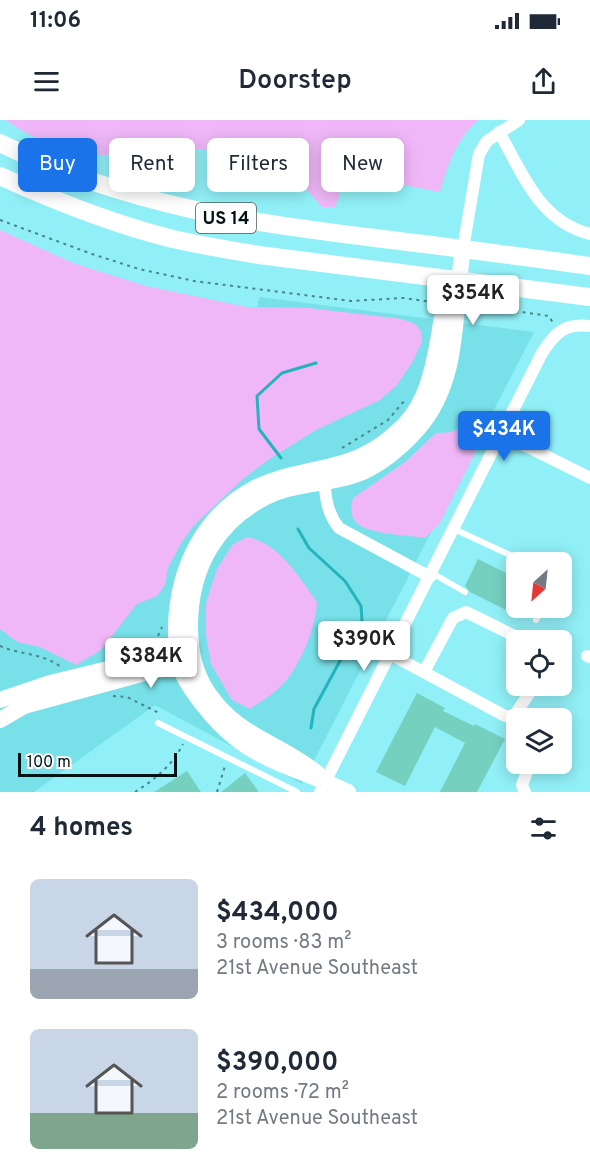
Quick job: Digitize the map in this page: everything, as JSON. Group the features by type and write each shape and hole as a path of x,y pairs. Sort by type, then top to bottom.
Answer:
{"main road":[{"name":"US 14","path":"0,143 122,193 178,208 282,227 590,266"},
{"name":"US 14","path":"0,176 90,214 171,238 259,255 590,297"}],"street":[{"path":"348,792 323,786 302,761 252,735 214,702 185,658 177,618 181,585 192,552 220,514 237,499 283,476 355,475 382,461 417,431 445,383 454,343 451,312 479,154 487,141 519,120"},
{"path":"499,132 549,213 562,224 590,234"},
{"path":"323,786 542,353 558,332 571,326 590,326"},
{"path":"502,434 590,478"},
{"path":"324,474 327,508 332,520 339,528 431,575"},
{"path":"424,672 453,618 466,612 506,632"},
{"path":"390,654 505,716 514,716 527,696"},
{"path":"0,700 69,678 185,658"},
{"path":"0,720 24,706 145,673 185,658"},
{"path":"525,792 522,785 526,774"}],"lane":[{"path":"454,529 506,553"},
{"path":"431,575 465,592"},
{"path":"158,723 297,792"}],"path":[{"path":"0,220 139,269 194,281 351,301 403,298 432,302 451,312 480,306 549,316 558,332"},
{"path":"0,646 44,657 64,669 69,678"},
{"path":"135,792 173,760 186,737"},
{"path":"217,792 224,769 231,759"}],"shaded area":[{"path":"5,120 478,120 464,136 454,153 440,192 404,185 404,138 321,138 321,192 338,192 340,195 335,207 322,207 309,192 309,138 207,138 207,150 195,149 195,138 109,138 109,155 100,155 97,154 97,138 37,138"},
{"path":"0,230 73,263 146,286 247,307 309,308 402,319 415,324 421,331 422,342 397,385 380,400 316,430 268,460 243,479 195,524 181,543 168,568 165,585 157,596 137,604 101,650 76,665 40,647 17,642 0,629"},
{"path":"259,297 534,332 302,784 155,705 34,792 0,792 0,600 242,393"},
{"path":"464,424 473,427 477,436 474,455 440,523 425,538 378,532 360,526 355,521 351,510 353,498 405,462 436,433 453,432"},
{"path":"247,537 269,546 287,562 317,602 311,634 296,666 280,687 250,709 232,700 211,664 206,635 206,603 217,569 233,544"}],"building":[{"path":"478,559 506,573 506,610 470,592 465,586"},
{"path":"417,693 445,708 443,711 505,739 477,792 440,792 465,743 435,727 405,786 376,772"},
{"path":"187,771 201,792 154,792"},
{"path":"245,773 259,792 221,792"}],"waterway":[{"path":"281,458 259,429 257,396 282,373 316,363"},
{"path":"298,529 309,548 345,581 361,606 362,620 314,709 311,728"}]}
